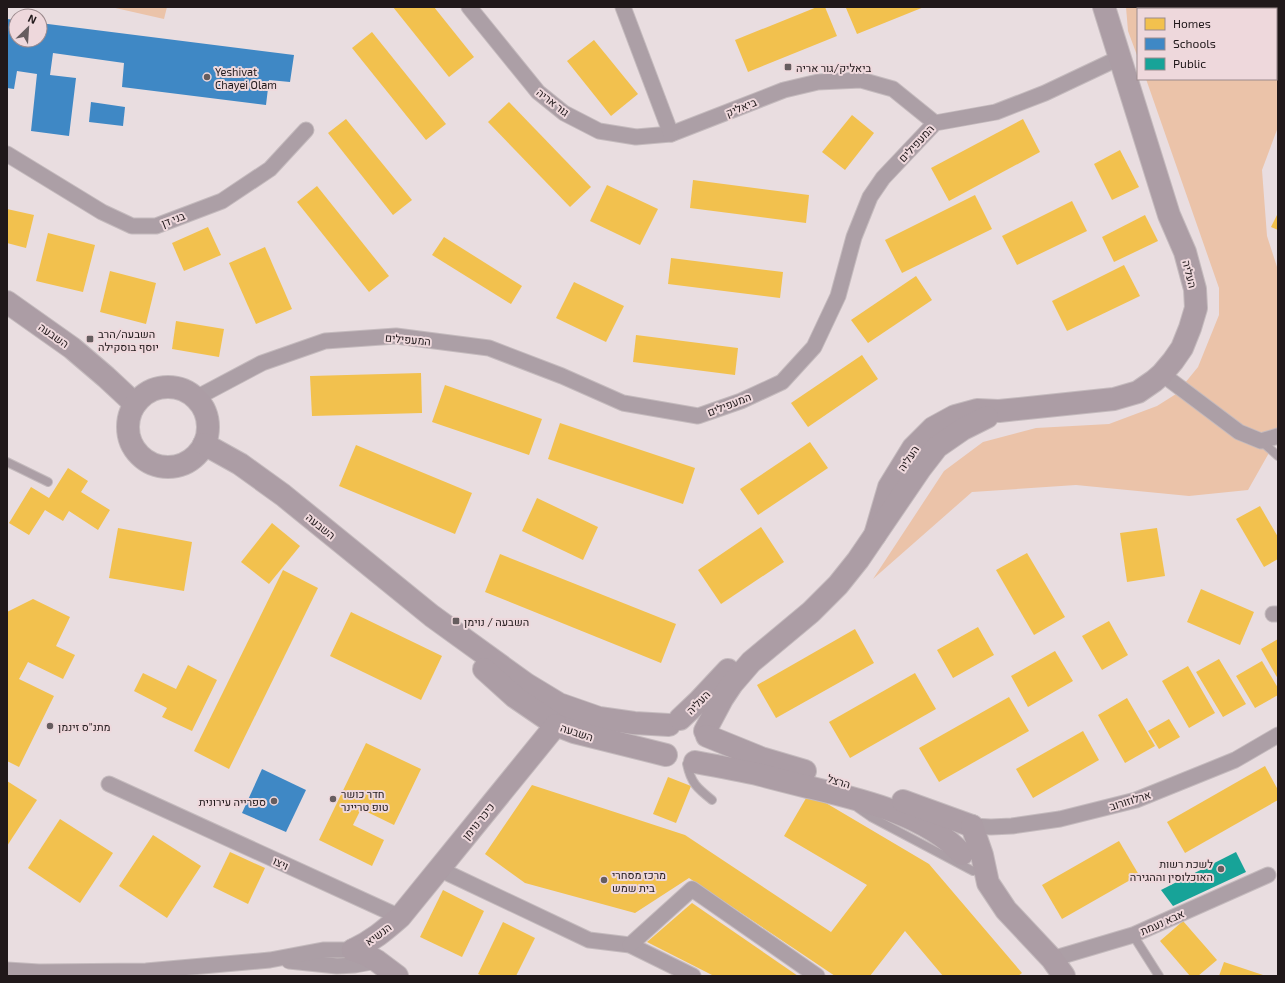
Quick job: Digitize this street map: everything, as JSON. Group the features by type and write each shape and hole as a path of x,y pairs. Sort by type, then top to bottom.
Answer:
{"main road":[{"name":"העליה","path":"706,734 725,694 732,684 746,668 811,612 838,585 858,560 875,535 890,487 912,448 933,428 955,416 977,410 999,411 1114,399 1138,392 1154,382 1162,374 1182,348 1196,308 1195,288 1185,252 1169,215 1104,7"},
{"name":"השבעה","path":"7,302 72,348 135,404"},
{"path":"169,387 179,388 196,398 206,415 208,425 204,444 199,452 182,464 162,466 152,463 136,451 128,433 129,417 135,404 142,396 159,388 169,387"},
{"name":"השבעה","path":"204,444 240,464 282,495 432,616 526,684 560,704 599,718 634,723 675,722"},
{"name":"העליה","path":"675,722 699,701 739,658 753,646 811,612"},
{"name":"השבעה","path":"432,616 462,650 514,697 556,725 574,732 666,755"},
{"path":"694,721 700,725 706,734 706,751 701,757 691,763 675,763 666,755 661,742 662,736 675,722 694,721"},
{"name":"כיכר נוימן","path":"400,917 556,725"},
{"name":"הרצל","path":"706,734 761,758 891,796 972,826 982,855 974,869"},
{"name":"הרצל","path":"691,763 760,775 838,794 878,806 923,824 950,842 974,869 1006,910 1058,968"},
{"path":"972,826 962,841 960,847 974,869"},
{"name":"הנשיא","path":"353,950 367,944 379,936 400,917"},
{"name":"הנשיא","path":"377,961 390,944 400,917"},
{"path":"353,950 365,954 377,961 397,976"}],"street":[{"name":"גור אריה","path":"469,7 538,92 564,113 599,131 636,137 671,134"},
{"path":"623,7 671,134"},
{"name":"המעפילים","path":"196,398 262,363 325,341 396,336 490,348 562,376 623,403 698,416 741,401 782,382 814,347 838,296 854,236 870,197 883,178 935,123 996,112 1045,93 1119,58"},
{"name":"ביאליק","path":"671,134 784,90 818,82 861,80 893,89 935,123"},
{"name":"בני דן","path":"7,154 102,212 132,226 156,226 222,201 270,169 306,130"},
{"path":"1162,374 1239,432 1261,441 1278,436"},
{"name":"ארלוזורוב","path":"972,826 1012,826 1060,819 1136,800 1235,760 1278,735"},
{"name":"ויצו","path":"109,784 400,917"},
{"path":"439,869 589,940 630,945 693,976"},
{"name":"אבא נעמת","path":"1058,968 1268,875"},
{"path":"630,945 692,889 817,976"},
{"name":"הנשיא","path":"7,970 39,972 146,971 270,960 322,950 353,950"},
{"name":"הנשיא","path":"270,960 337,966 355,965 377,961"}],"lane":[{"path":"1261,441 1278,456"},
{"path":"7,462 48,482"},
{"path":"691,763 690,777 698,788 712,800"},
{"path":"1133,935 1159,976"}],"shaded area":[{"path":"111,7 167,7 164,19"},
{"path":"1126,7 1275,7 1137,8 1137,55 1128,31"},
{"path":"1277,20 1278,127 1262,170 1267,236 1278,270 1278,437 1248,490 1189,496 1076,485 972,492 873,579 944,471 983,442 1036,428 1109,424 1157,406 1176,394 1198,367 1219,315 1219,288 1146,80 1277,80"}],"building: Homes":[{"path":"393,7 434,7 474,57 449,77"},
{"path":"817,7 825,7 837,36 748,72 735,40"},
{"path":"924,7 857,34 846,8"},
{"path":"372,32 446,124 426,140 352,48"},
{"path":"594,40 638,94 611,116 567,61"},
{"path":"509,102 591,187 570,207 488,122"},
{"path":"852,115 874,133 845,170 822,152"},
{"path":"346,119 412,200 393,215 328,133"},
{"path":"1023,119 1040,152 949,201 931,168"},
{"path":"1120,150 1139,187 1112,200 1094,164"},
{"path":"693,180 809,195 806,223 690,208"},
{"path":"607,185 658,209 640,245 590,221"},
{"path":"317,186 389,276 369,292 297,202"},
{"path":"975,195 992,229 902,273 885,240"},
{"path":"1072,201 1087,231 1017,265 1002,236"},
{"path":"7,209 34,215 26,248 7,243"},
{"path":"1278,213 1278,230 1271,227"},
{"path":"1145,215 1158,241 1114,262 1102,237"},
{"path":"208,227 221,255 184,271 172,243"},
{"path":"48,233 95,245 83,292 36,281"},
{"path":"444,237 522,286 511,304 432,255"},
{"path":"265,247 292,309 256,324 229,263"},
{"path":"671,258 783,272 780,298 668,284"},
{"path":"1124,265 1140,296 1067,331 1052,301"},
{"path":"110,271 156,283 146,324 100,312"},
{"path":"916,276 932,300 868,343 851,320"},
{"path":"574,282 624,306 606,342 556,318"},
{"path":"176,321 224,329 219,357 172,349"},
{"path":"636,335 738,348 735,375 633,362"},
{"path":"862,355 878,379 808,427 791,403"},
{"path":"421,373 422,413 312,416 310,376"},
{"path":"445,385 542,419 529,455 432,422"},
{"path":"560,423 695,468 683,504 548,459"},
{"path":"810,442 828,468 758,515 740,489"},
{"path":"356,445 472,493 455,534 339,486"},
{"path":"68,468 88,481 81,492 110,510 98,530 69,511 63,521 45,510 29,535 9,523 31,487 49,498"},
{"path":"537,498 598,527 583,560 522,531"},
{"path":"1260,506 1278,537 1278,559 1264,567 1236,519"},
{"path":"272,523 300,546 269,584 241,562"},
{"path":"761,527 784,562 721,604 698,570"},
{"path":"118,528 192,542 184,591 109,578"},
{"path":"1157,528 1165,576 1127,582 1120,533"},
{"path":"1027,553 1065,617 1034,635 996,570"},
{"path":"500,554 676,624 661,663 485,592"},
{"path":"283,570 318,588 229,769 194,751"},
{"path":"1201,589 1254,612 1240,645 1187,622"},
{"path":"33,599 70,617 56,646 75,655 63,679 28,662 19,679 54,696 19,767 7,761 7,612"},
{"path":"351,612 442,656 421,700 330,656"},
{"path":"1109,621 1128,655 1102,670 1082,636"},
{"path":"978,627 994,655 953,678 937,650"},
{"path":"855,629 874,663 776,718 757,685"},
{"path":"1278,639 1278,679 1261,649"},
{"path":"1055,651 1073,681 1028,707 1011,676"},
{"path":"1219,659 1246,704 1223,717 1196,672"},
{"path":"1262,661 1278,688 1278,695 1255,708 1236,676"},
{"path":"188,665 217,680 192,731 162,717 167,708 134,691 143,673 176,689"},
{"path":"1188,666 1215,713 1189,728 1162,681"},
{"path":"915,673 936,709 850,758 829,722"},
{"path":"1009,697 1029,731 939,782 919,748"},
{"path":"1127,698 1155,746 1125,763 1098,715"},
{"path":"1169,719 1180,737 1159,749 1148,731"},
{"path":"1083,731 1099,760 1033,798 1016,769"},
{"path":"366,743 421,769 394,825 361,809 353,825 384,840 372,866 319,840"},
{"path":"1265,766 1278,790 1278,800 1185,853 1167,822"},
{"path":"668,777 691,786 676,823 653,814"},
{"path":"7,781 37,800 7,846"},
{"name":"מרכז מסחרי בית שמש","path":"532,785 685,835 831,932 867,885 784,836 809,793 929,864 1022,973 1018,976 943,976 905,931 870,976 835,976 689,878 635,913 525,883 485,854"},
{"path":"60,819 113,853 80,903 28,868"},
{"path":"153,835 201,866 167,918 119,886"},
{"path":"1119,841 1139,875 1062,919 1042,885"},
{"path":"230,852 265,868 248,904 213,887"},
{"path":"443,890 484,911 462,957 420,937"},
{"name":"מרכז מסחרי בית שמש","path":"692,903 798,976 714,976 647,942"},
{"path":"1183,921 1217,960 1198,976 1190,976 1160,941"},
{"path":"503,922 535,938 516,976 483,976 478,974"},
{"path":"1224,962 1266,976 1219,976"}],"building: Schools":[{"name":"Yeshivat Chayei Olam","path":"7,19 8,48 48,48 48,24 294,55 290,82 269,80 266,105 122,87 124,63 53,53 50,75 76,78 69,136 31,131 37,74 17,71 14,89 7,88"},
{"path":"91,102 125,107 123,126 89,122"},
{"name":"ספרייה עירונית","path":"262,769 306,790 286,832 242,813"}],"building: Public":[{"path":"1236,852 1246,872 1173,906 1161,890"}],"place":[{"name":"ביאליק/גור אריה","path":"788,67"},
{"name":"Yeshivat Chayei Olam","path":"207,77"},
{"name":"השבעה/הרב יוסף בוסקילה","path":"90,339"},
{"name":"השבעה / נוימן","path":"456,621"},
{"name":"מתנ\"ס זינמן","path":"50,726"},
{"name":"חדר כושר טופ טריינר","path":"333,799"},
{"name":"ספרייה עירונית","path":"274,801"},
{"name":"לשכת רשות האוכלוסין וההגירה","path":"1221,869"},
{"name":"מרכז מסחרי בית שמש","path":"604,880"}]}
